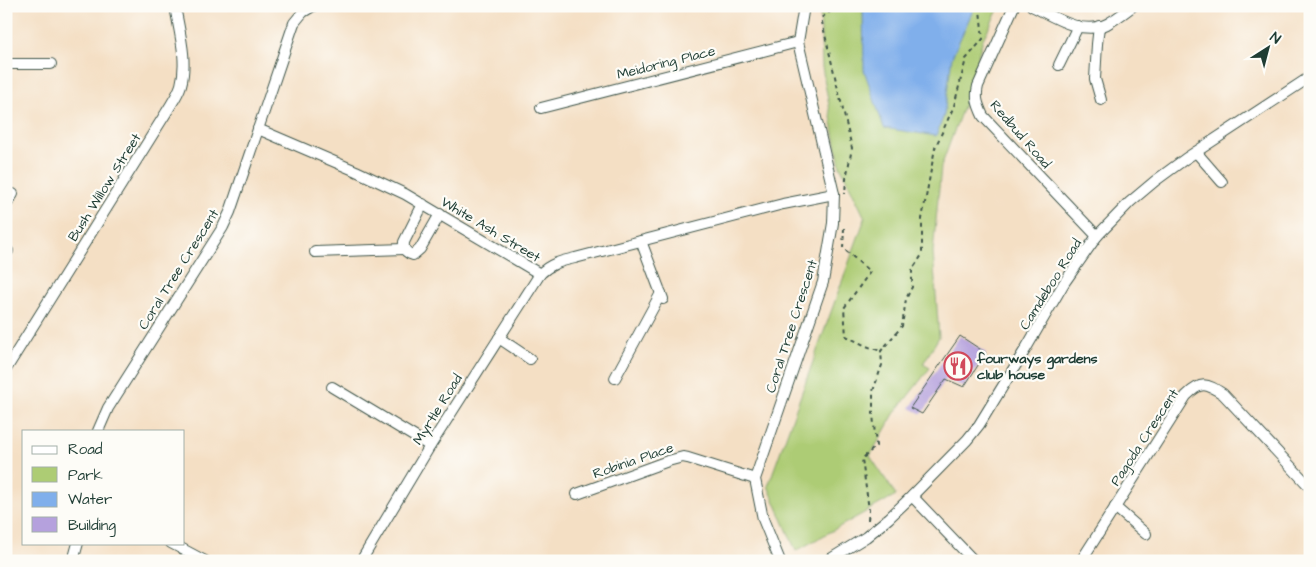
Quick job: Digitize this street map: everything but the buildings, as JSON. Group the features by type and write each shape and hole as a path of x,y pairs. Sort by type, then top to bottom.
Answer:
{"street":[{"name":"Bush Willow Street","path":"6,369 181,86 183,57 175,6"},
{"name":"Coral Tree Crescent","path":"98,430 108,408 222,228 230,212 294,23 303,12 313,6"},
{"name":"Coral Tree Crescent","path":"755,479 823,282 832,232 834,194 798,42 804,6"},
{"name":"Redbud Road","path":"1014,6 978,86 976,95 978,106 983,116 1097,236"},
{"path":"1032,6 1082,28 1092,28 1107,24 1133,6"},
{"path":"1059,65 1078,26"},
{"path":"1100,26 1095,79 1102,100"},
{"name":"Meidoring Place","path":"541,108 798,42"},
{"path":"6,64 52,64"},
{"name":"Camdeboo Road","path":"827,561 866,537 912,496 967,440 1025,350 1064,283 1097,236 1130,202 1155,180 1310,77"},
{"name":"White Ash Street","path":"258,129 405,194 540,274 546,268 556,263 784,204 834,194"},
{"path":"1196,152 1222,182"},
{"path":"6,205 13,194"},
{"path":"404,249 404,242 423,204"},
{"path":"315,252 404,249 413,255 418,252 440,214"},
{"path":"614,378 663,297 641,241"},
{"name":"Myrtle Road","path":"360,561 430,446 540,274"},
{"path":"499,338 530,359"},
{"name":"Pagoda Crescent","path":"1081,561 1186,396 1194,388 1204,385 1213,387 1223,394 1310,487"},
{"path":"332,387 430,446"},
{"name":"Robinia Place","path":"577,494 683,457 755,479"},
{"path":"755,479 763,519 780,561"},
{"path":"912,496 974,561"},
{"path":"1115,507 1146,534"},
{"path":"73,561 78,544"},
{"path":"173,544 205,561"}],"path":[{"path":"838,6 821,18 852,148 846,179 845,199"},
{"path":"868,519 869,510 862,460 876,446 873,390 882,366 881,351 902,326 906,299 912,287 912,270 922,255 922,219 935,148 954,106 966,59 983,38 980,10 983,6"},
{"path":"844,228 843,248 870,272 844,308 846,336 881,351"}],"green space":[{"path":"820,6 1000,6 983,39 963,107 941,167 933,252 939,337 923,364 930,368 894,414 870,456 896,495 796,551 768,486 865,218 840,166 822,67"}],"water":[{"path":"864,6 975,6 952,57 944,115 936,136 884,128 864,70"}],"place":[{"name":"fourways gardens club house","path":"958,366"}]}
